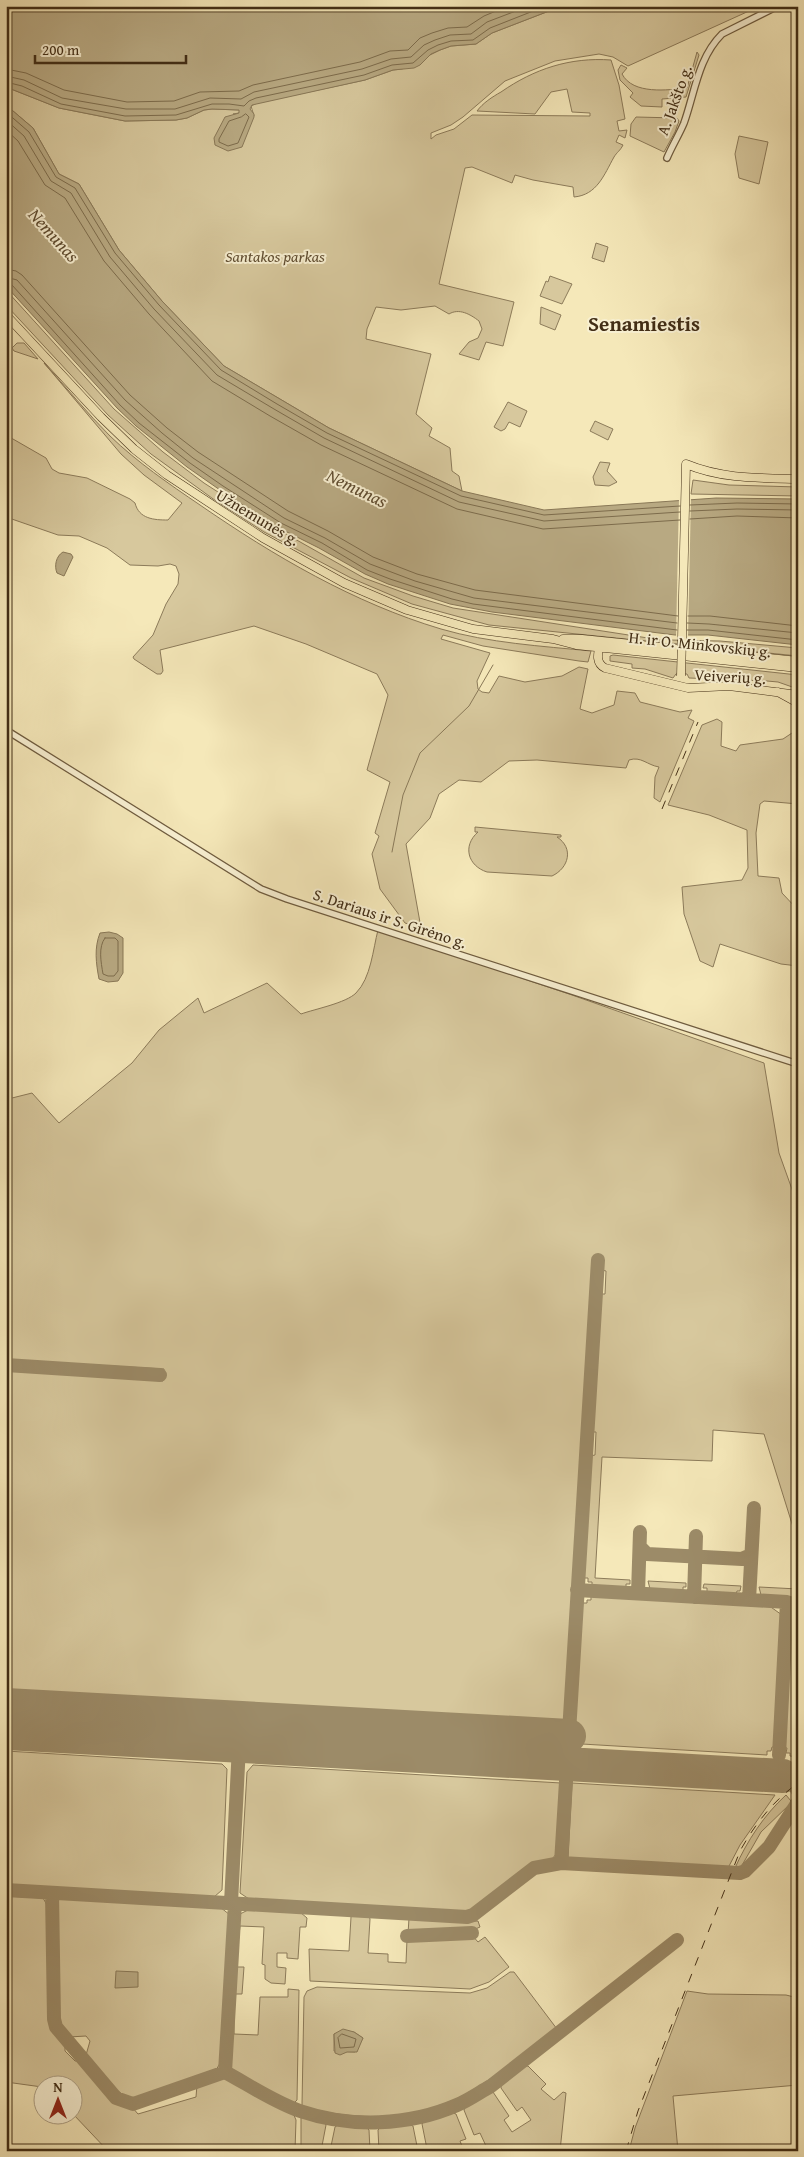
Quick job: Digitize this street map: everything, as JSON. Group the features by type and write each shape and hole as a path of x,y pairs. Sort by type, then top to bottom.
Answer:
{"main road":[{"name":"Užnemunės g.","path":"6,315 134,449 167,475 263,538 344,583 407,610 473,629 599,644"},
{"path":"681,686 686,464 700,470 730,477 798,479"},
{"path":"598,662 599,644"},
{"name":"H. ir O. Minkovskių g.","path":"599,644 614,649 798,668"},
{"name":"H. ir O. Minkovskių g.","path":"599,644 798,661"},
{"path":"598,662 604,654 614,649"},
{"name":"Veiverių g.","path":"598,662 604,668 688,688 729,686 798,695"},
{"name":"Veiverių g.","path":"778,692 798,703"}],"street":[{"name":"A. Jakšto g.","path":"666,158 684,122 708,51 722,34 778,6"},
{"name":"S. Dariaus ir S. Girėno g.","path":"6,730 261,889 303,905 798,1064"}],"green space":[{"name":"Santakos parkas","path":"562,6 760,6 628,66 613,57 599,54 555,61 505,81 463,117 451,125 431,133 431,139 436,135 454,129 472,115 590,116 590,113 572,112 567,89 551,92 535,114 477,111 494,96 526,77 553,66 581,60 611,60 619,85 625,119 617,121 619,131 627,130 625,138 619,135 616,142 623,145 599,183 589,192 574,197 573,187 515,175 512,183 472,167 465,168 439,284 514,302 503,346 486,342 479,360 459,354 469,342 478,338 482,329 479,321 472,316 457,312 449,314 435,306 401,310 376,307 367,329 366,339 431,354 416,414 432,428 429,436 450,448 452,471 459,476 462,491 329,428 224,366 162,301 119,250 79,184 59,174 33,128 6,105 6,87 59,108 125,121 176,120 212,109 240,110 239,113 233,114 254,116 251,106 257,103 365,80 393,70 402,69 451,46 476,44 492,33"},
{"path":"697,52 699,55 686,97 662,99 662,107 641,106 630,97 633,93 620,80 618,70 621,65 627,68 622,74 627,81 642,88 670,90 687,88"},
{"path":"636,117 677,118 679,121 675,132 664,152 630,136 631,124"},
{"path":"739,136 768,142 759,184 739,178 735,154"},
{"path":"596,243 608,247 604,262 592,258"},
{"path":"550,276 572,284 562,304 540,296"},
{"path":"6,290 114,409 163,452 204,483 263,521 364,578 453,608 661,640 665,643 489,625 412,604 351,578 264,532 216,501 151,454 108,415 6,305"},
{"path":"541,307 561,315 555,330 540,324"},
{"path":"17,343 24,343 38,359 14,351 12,348"},
{"path":"44,363 101,427 142,464 228,524 286,560 346,592 409,618 459,634 534,646 591,651 588,662 483,646 443,635 441,639 490,653 477,681 478,689 482,692 489,693 499,676 525,682 562,676 579,667 588,669 580,709 592,713 614,705 617,691 635,693 640,702 680,712 692,710 688,718 694,721 660,802 654,798 655,777 659,767 637,759 629,760 626,768 537,760 509,761 481,782 459,780 439,794 430,818 406,844 421,928 405,923 380,889 372,854 379,836 375,833 390,782 367,770 388,695 377,674 306,644 254,626 160,650 163,671 161,674 157,674 133,657 153,635 166,604 178,584 179,574 176,566 170,564 158,566 130,565 107,548 79,536 58,535 6,517 6,435 46,458 52,469 59,473 87,478 130,499 135,503 140,512 148,518 168,520 182,503 144,475 121,454"},
{"path":"508,402 527,411 520,427 509,422 505,429 501,431 494,427"},
{"path":"595,421 613,429 608,440 590,431"},
{"path":"600,462 610,463 607,471 617,482 609,486 595,485 593,477"},
{"path":"693,480 729,485 798,487 798,496 691,494"},
{"path":"669,640 720,641 798,648 798,656 669,643"},
{"path":"610,656 798,675 798,689 778,682 767,681 689,678 687,674 676,674 673,678 645,669 632,668 632,664 610,661"},
{"path":"717,719 722,722 721,746 736,751 740,745 783,739 798,729 798,804 764,801 760,804 756,833 758,876 779,878 782,893 798,910 798,966 781,964 720,944 713,967 700,961 684,914 682,887 742,880 748,868 747,830 709,815 668,805 702,725"},
{"path":"475,827 561,835 561,837 557,837 566,847 566,863 552,876 487,872 475,865 469,855 470,843 478,832 475,832"},
{"path":"378,930 572,995 764,1063 779,1153 798,1206 798,1543 764,1434 713,1430 712,1461 602,1457 595,1578 630,1580 630,1584 626,1584 626,1588 592,1586 592,1582 588,1582 588,1578 583,1578 590,1456 595,1455 596,1432 592,1432 600,1294 605,1294 606,1271 602,1270 602,1258 594,1258 564,1726 6,1694 6,1370 163,1381 164,1369 6,1360 6,1090 12,1098 32,1093 59,1123 132,1063 159,1030 198,998 204,1013 267,983 301,1014 338,1003 356,993 365,980 371,963"},
{"path":"648,1581 686,1583 686,1587 683,1587 683,1591 650,1589"},
{"path":"704,1584 741,1586 740,1591 737,1591 736,1594 707,1592 707,1588 703,1588"},
{"path":"759,1587 798,1589 798,1757 790,1756 790,1753 786,1753 787,1748 783,1747 792,1597 761,1595"},
{"path":"591,1595 768,1605 782,1615 774,1747 772,1747 771,1751 767,1751 767,1755 582,1744 582,1741 577,1740 577,1736 574,1736 582,1603 587,1603 587,1600 591,1600"},
{"path":"6,1751 222,1764 227,1769 222,1890 214,1897 6,1886"},
{"path":"253,1765 561,1783 557,1853 552,1859 528,1868 467,1912 249,1899 240,1893 247,1772"},
{"path":"572,1783 775,1795 740,1845 728,1868 568,1859"},
{"path":"786,1795 791,1801 790,1804 761,1832 741,1867 735,1868 757,1829 770,1811"},
{"path":"6,1896 43,1898 47,1905 51,2024 65,2045 65,2051 75,2061 79,2061 116,2102 132,2107 138,2114 196,2097 197,2085 218,2078 227,2079 293,2113 296,2120 295,2151 108,2151 82,2124 82,2074 32,2074 32,2086 6,2082"},
{"path":"59,1898 220,1907 230,1915 222,2060 216,2070 136,2098 122,2094 108,2082 86,2055 90,2041 86,2036 69,2037 59,2021 56,1905"},
{"path":"250,1909 300,1912 307,1918 306,1927 300,1927 298,1959 287,1958 287,1953 277,1953 277,1967 286,1968 285,1984 271,1983 265,1979 265,1965 262,1964 264,1927 240,1926 238,1944 240,1914"},
{"path":"354,1914 369,1916 368,1953 388,1954 388,1962 406,1963 407,1939 472,1935 478,1942 485,1937 509,1967 489,1982 470,1989 310,1981 309,1949 349,1951 351,1917"},
{"path":"409,1918 478,1921 480,1927 471,1931 408,1934"},
{"path":"236,1967 244,1967 242,1994 235,1994"},
{"path":"510,1972 514,1972 557,2029 500,2072 464,2095 445,2104 405,2114 385,2116 344,2115 303,2107 304,1997 307,1991 317,1987 470,1993 487,1988","holes":["354,2032 363,2038 355,2052 334,2051 334,2034"]},
{"path":"288,1989 299,1990 297,2100 293,2104 231,2070 234,2010 234,2034 258,2035 260,1997 288,1997"},
{"path":"687,1991 708,1994 786,1995 798,1998 798,2085 673,2096 678,2151 629,2151 635,2128"},
{"path":"523,2066 528,2066 546,2084 541,2089 554,2100 563,2092 566,2093 560,2151 476,2151 486,2146 480,2133 474,2135 464,2110 466,2105 490,2091 493,2092 509,2116 504,2120 512,2132 531,2120 522,2107 517,2111 501,2088 501,2083"},
{"path":"450,2112 456,2114 466,2139 460,2141 464,2151 421,2151 427,2149 422,2124 426,2120"},
{"path":"304,2116 322,2121 326,2125 321,2151 301,2151 301,2118"},
{"path":"339,2124 366,2127 369,2130 370,2151 330,2151 335,2127"},
{"path":"408,2124 413,2126 418,2151 379,2151 378,2130 381,2127"}],"water":[{"path":"6,6 562,6 492,33 476,44 451,46 440,50 431,54 414,68 393,70 365,80 252,105 250,109 254,117 242,147 228,151 215,145 214,138 225,117 239,113 239,110 204,110 187,118 176,120 125,121 59,108 6,87"},
{"name":"Nemunas","path":"6,105 33,128 59,174 79,184 119,250 162,301 224,366 329,428 462,491 544,510 716,498 798,499 798,645 708,635 675,635 492,612 450,604 388,584 365,574 279,528 220,490 187,467 136,426 117,408 6,286"},
{"path":"63,552 71,554 73,557 64,576 57,573 56,567 56,561"},
{"path":"109,932 123,938 123,973 118,981 108,982 99,979 96,956 100,933"},
{"path":"116,1971 138,1972 138,1987 115,1988"},
{"path":"343,2029 354,2032 363,2038 357,2052 347,2052 340,2055 335,2053 334,2034"}],"pier":[{"path":"691,497 688,637 676,637 679,498"}],"waterway":[{"path":"392,852 403,795 420,753 469,706 493,665"}],"taxiway":[{"path":"561,1863 598,1260"},
{"path":"6,1365 160,1375"},
{"path":"749,1600 754,1508"},
{"path":"638,1593 640,1532"},
{"path":"694,1597 696,1536"},
{"path":"641,1548 647,1554 742,1559 751,1555"},
{"path":"577,1590 787,1602 779,1755"},
{"path":"231,1903 239,1746"},
{"path":"783,1776 793,1783 798,1791"},
{"path":"6,1890 467,1917 473,1915 534,1868 561,1863 740,1873 745,1871 769,1847 798,1802"},
{"path":"52,1893 54,2019 56,2027 116,2098 133,2104 225,2072 235,1903"},
{"path":"407,1936 472,1933"},
{"path":"225,2072 290,2107 339,2120 359,2122 399,2121 439,2112 461,2103 491,2086 677,1940"}],"runway":[{"path":"6,1705 569,1736"},
{"path":"6,1733 783,1776"}],"railway":[{"path":"662,809 698,722"},
{"path":"626,2151 638,2111 740,1851 765,1814 780,1797 798,1783"}],"district":[{"name":"Senamiestis","path":"644,323"}]}
